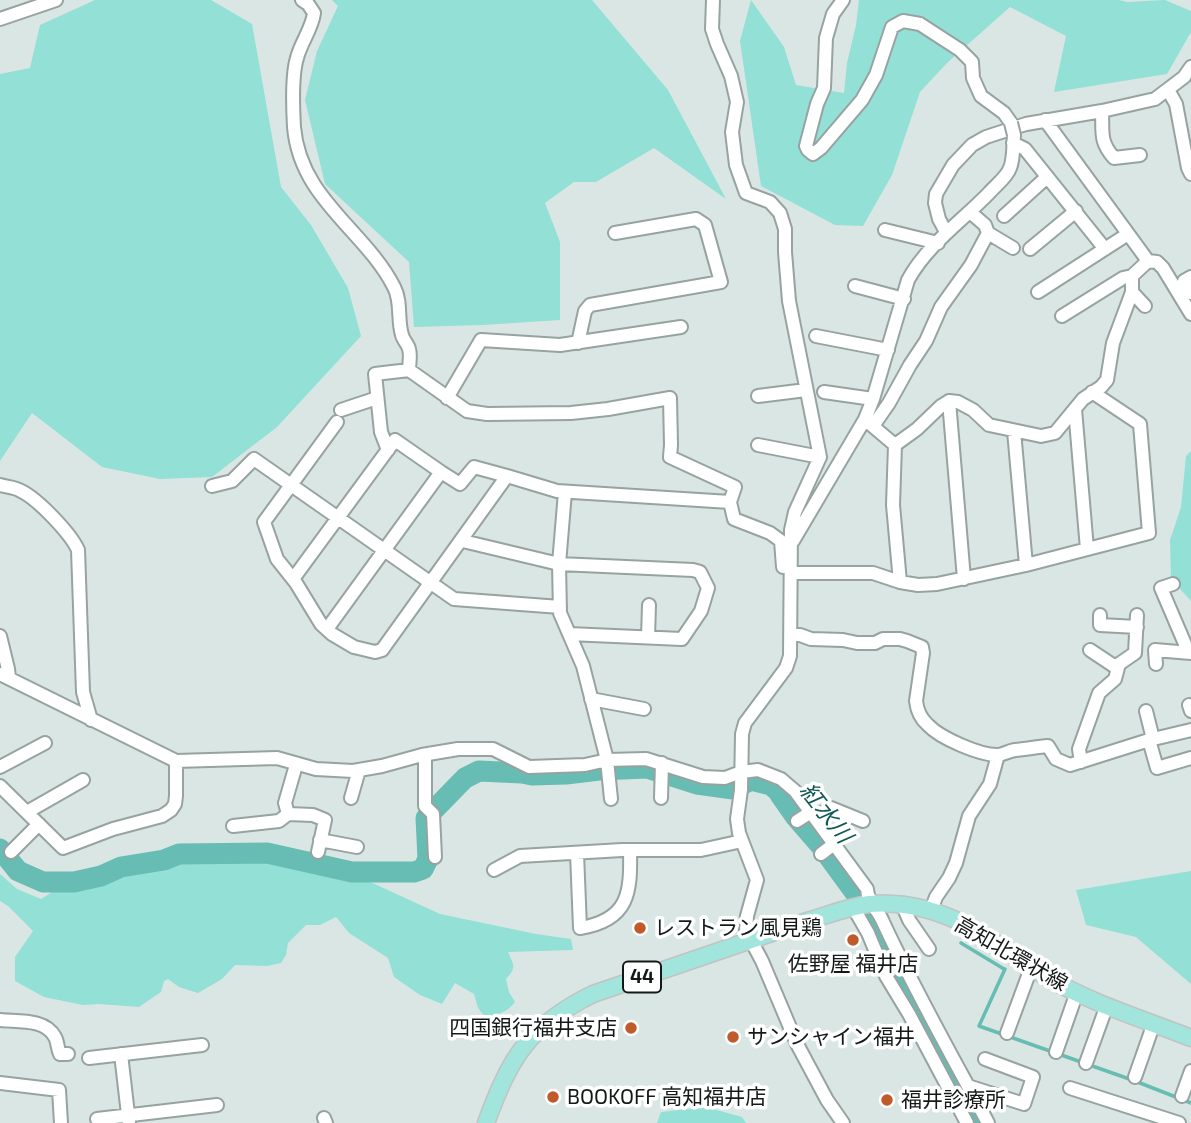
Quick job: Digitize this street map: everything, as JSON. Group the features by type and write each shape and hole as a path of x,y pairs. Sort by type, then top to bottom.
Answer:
{"main road":[{"name":"高知北環状線","path":"486,1123 509,1068 520,1050 533,1034 569,1006 593,994 863,906 903,906 931,910 972,929 1048,978 1191,1038"}],"street":[{"path":"0,19 56,0"},
{"path":"302,0 314,13 296,58 294,74 294,128 300,157 309,180 323,200 374,257 394,287 399,298 402,335 410,349 410,370"},
{"path":"713,0 712,29 731,76 737,102 732,132 736,165 746,193 770,202 780,213 785,229 789,301 820,457 795,512 791,530 790,656 786,668 745,723 741,734 741,781 737,819 739,833 757,880 746,931 762,961 797,1044 827,1100 843,1123"},
{"path":"843,0 833,14 826,38 824,88 806,146 808,150 813,154 821,148 862,100 876,75 892,27 903,20 920,24 960,50 972,62 973,78 981,96 1003,113 1013,134 1105,249"},
{"path":"942,237 935,203 936,194 953,165 972,145 986,137 1026,124 1155,99 1184,77 1191,67"},
{"path":"1168,90 1176,104 1191,174"},
{"path":"1102,111 1106,149 1114,158 1140,155"},
{"path":"1181,127 1191,115"},
{"path":"1045,120 1148,261 1157,262 1163,268 1191,314"},
{"path":"869,423 873,399 908,281 916,266 942,237 1007,174 1012,166 1013,134"},
{"path":"1003,216 1047,177"},
{"path":"1030,249 1076,211"},
{"path":"970,212 985,225 988,233 1013,248"},
{"path":"578,343 585,311 590,304 721,282 705,225 696,219 615,233"},
{"path":"885,230 942,237"},
{"path":"791,544 869,423 889,403 926,341 941,307 971,265 988,233"},
{"path":"1038,292 1128,234"},
{"path":"1062,316 1123,278 1132,276 1148,261"},
{"path":"895,445 949,401 958,402 974,410 989,425 1041,436 1055,433 1083,399 1107,380 1113,343 1132,292 1132,276"},
{"path":"1191,277 1184,281 1191,293"},
{"path":"855,286 904,299"},
{"path":"1132,292 1145,306"},
{"path":"447,398 481,340 560,345 681,327"},
{"path":"816,336 888,350"},
{"path":"388,450 381,432 375,374 410,370 467,411 499,414 571,413 670,398 670,457 735,487 730,502 734,519 770,533 780,541 783,585 791,579 873,573 900,582 937,584 1026,565 1149,533 1140,424 1092,392"},
{"path":"758,396 806,390"},
{"path":"824,392 873,399"},
{"path":"377,398 339,416 264,522 277,559 321,624 332,634 354,647 375,652 382,650 507,476"},
{"path":"949,401 964,579"},
{"path":"1075,409 1087,549"},
{"path":"869,423 895,445"},
{"path":"1014,431 1026,565"},
{"path":"293,579 395,440 460,484 474,467 556,491 730,502"},
{"path":"758,445 820,457"},
{"path":"895,445 893,505 900,582"},
{"path":"212,486 232,481 254,459 454,599 560,607"},
{"path":"327,629 441,472"},
{"path":"0,485 24,492 73,538 78,551 83,692 91,720"},
{"path":"565,492 559,564 560,613 583,666 607,760 611,799"},
{"path":"461,540 559,564 693,570 700,572 708,588 701,611 682,639 569,634"},
{"path":"1156,664 1155,650 1188,653 1161,588 1173,584"},
{"path":"648,637 649,604"},
{"path":"1081,761 1079,748 1099,693 1115,679 1119,664 1135,653 1137,621 1100,625 1100,615"},
{"path":"791,635 857,643 900,639 922,647 916,705 924,721 961,746 975,750 998,755 1048,746 1056,759 1070,765 1151,739 1191,730"},
{"path":"0,636 8,669 4,676 176,761 277,758 327,771 359,771 458,748 493,749 529,767 646,759 703,777 741,781 758,770 780,779 794,790 808,816 867,889 863,906 868,933 886,976 967,1123"},
{"path":"1090,650 1117,668"},
{"path":"591,699 644,709"},
{"path":"1146,711 1157,768 1176,769 1191,758"},
{"path":"0,766 46,743"},
{"path":"425,755 425,806 429,811 435,857"},
{"path":"931,910 956,863 969,816 990,784 998,755"},
{"path":"0,786 63,848 111,830 162,816 172,810 175,804 176,761"},
{"path":"661,798 662,763"},
{"path":"288,814 285,803 296,765"},
{"path":"351,798 359,771"},
{"path":"27,812 83,780"},
{"path":"808,816 831,808 863,821"},
{"path":"233,826 279,821 288,814 313,815 325,820 319,846 357,848"},
{"path":"160,829 162,816"},
{"path":"11,852 39,824"},
{"path":"494,870 520,856 630,850 701,850 742,841"},
{"path":"821,854 833,845"},
{"path":"578,853 580,928 604,921 617,913 623,905 630,878 630,850"},
{"path":"863,906 881,918 901,961 988,1123"},
{"path":"903,906 909,920 929,949"},
{"path":"1007,1033 1031,968"},
{"path":"1056,1052 1077,992"},
{"path":"1086,1063 1107,1005"},
{"path":"0,1020 33,1022 45,1026 55,1037 60,1054 68,1054"},
{"path":"1135,1077 1154,1023"},
{"path":"89,1058 202,1045"},
{"path":"121,1054 128,1119"},
{"path":"968,1086 1030,1106 1033,1077 985,1059"},
{"path":"1182,1096 1191,1071"},
{"path":"0,1083 59,1090 61,1123"},
{"path":"1070,1088 1104,1093 1179,1123"},
{"path":"97,1119 128,1119 216,1105"}],"shaded area":[{"path":"95,0 211,0 252,24 281,187 311,225 348,288 361,336 277,427 212,477 160,479 102,467 32,413 0,461 0,74 30,68 40,25"},
{"path":"332,0 592,0 668,90 726,199 654,148 596,182 574,182 545,203 560,242 560,320 414,327 409,262 325,184 305,100 317,51 338,6"},
{"path":"751,0 784,47 796,85 844,93 859,0 1165,0 1191,11 1191,32 1167,74 1054,92 1066,36 1010,7 947,63 920,92 892,175 863,226 835,225 761,186 740,41"},
{"path":"1191,451 1191,601 1171,579 1170,540 1181,507 1186,456"},
{"path":"227,855 267,855 353,874 440,914 571,939 573,950 508,952 513,966 506,979 515,1002 501,1013 484,1016 478,1008 474,994 455,983 442,1004 420,995 394,977 388,958 349,933 336,917 320,925 306,925 288,943 281,963 267,966 235,965 222,979 198,993 179,987 168,979 164,981 161,992 139,1007 83,1005 44,997 15,981 15,957 33,931 0,901 0,874 17,889 41,899 60,887 106,884 128,869"},
{"path":"1191,871 1191,984 1136,937 1086,925 1076,890"},
{"path":"706,1107 742,1117 746,1123 657,1123 661,1112"}],"waterway":[{"name":"紅水川","path":"0,849 18,871 43,882 74,882 101,876 121,867 164,860 179,854 267,853 352,872 414,872 423,869 428,859 426,818 465,778 479,771 532,775 647,768 697,784 733,789 751,780 771,785 859,898 978,1123"},
{"path":"961,943 1004,969"},
{"path":"1005,969 979,1026 1191,1103"}],"place":[{"name":"レストラン風見鶏","path":"640,928"},
{"name":"佐野屋 福井店","path":"853,940"},
{"name":"四国銀行福井支店","path":"631,1028"},
{"name":"サンシャイン福井","path":"733,1037"},
{"name":"BOOKOFF 高知福井店","path":"553,1097"},
{"name":"福井診療所","path":"887,1100"}]}
